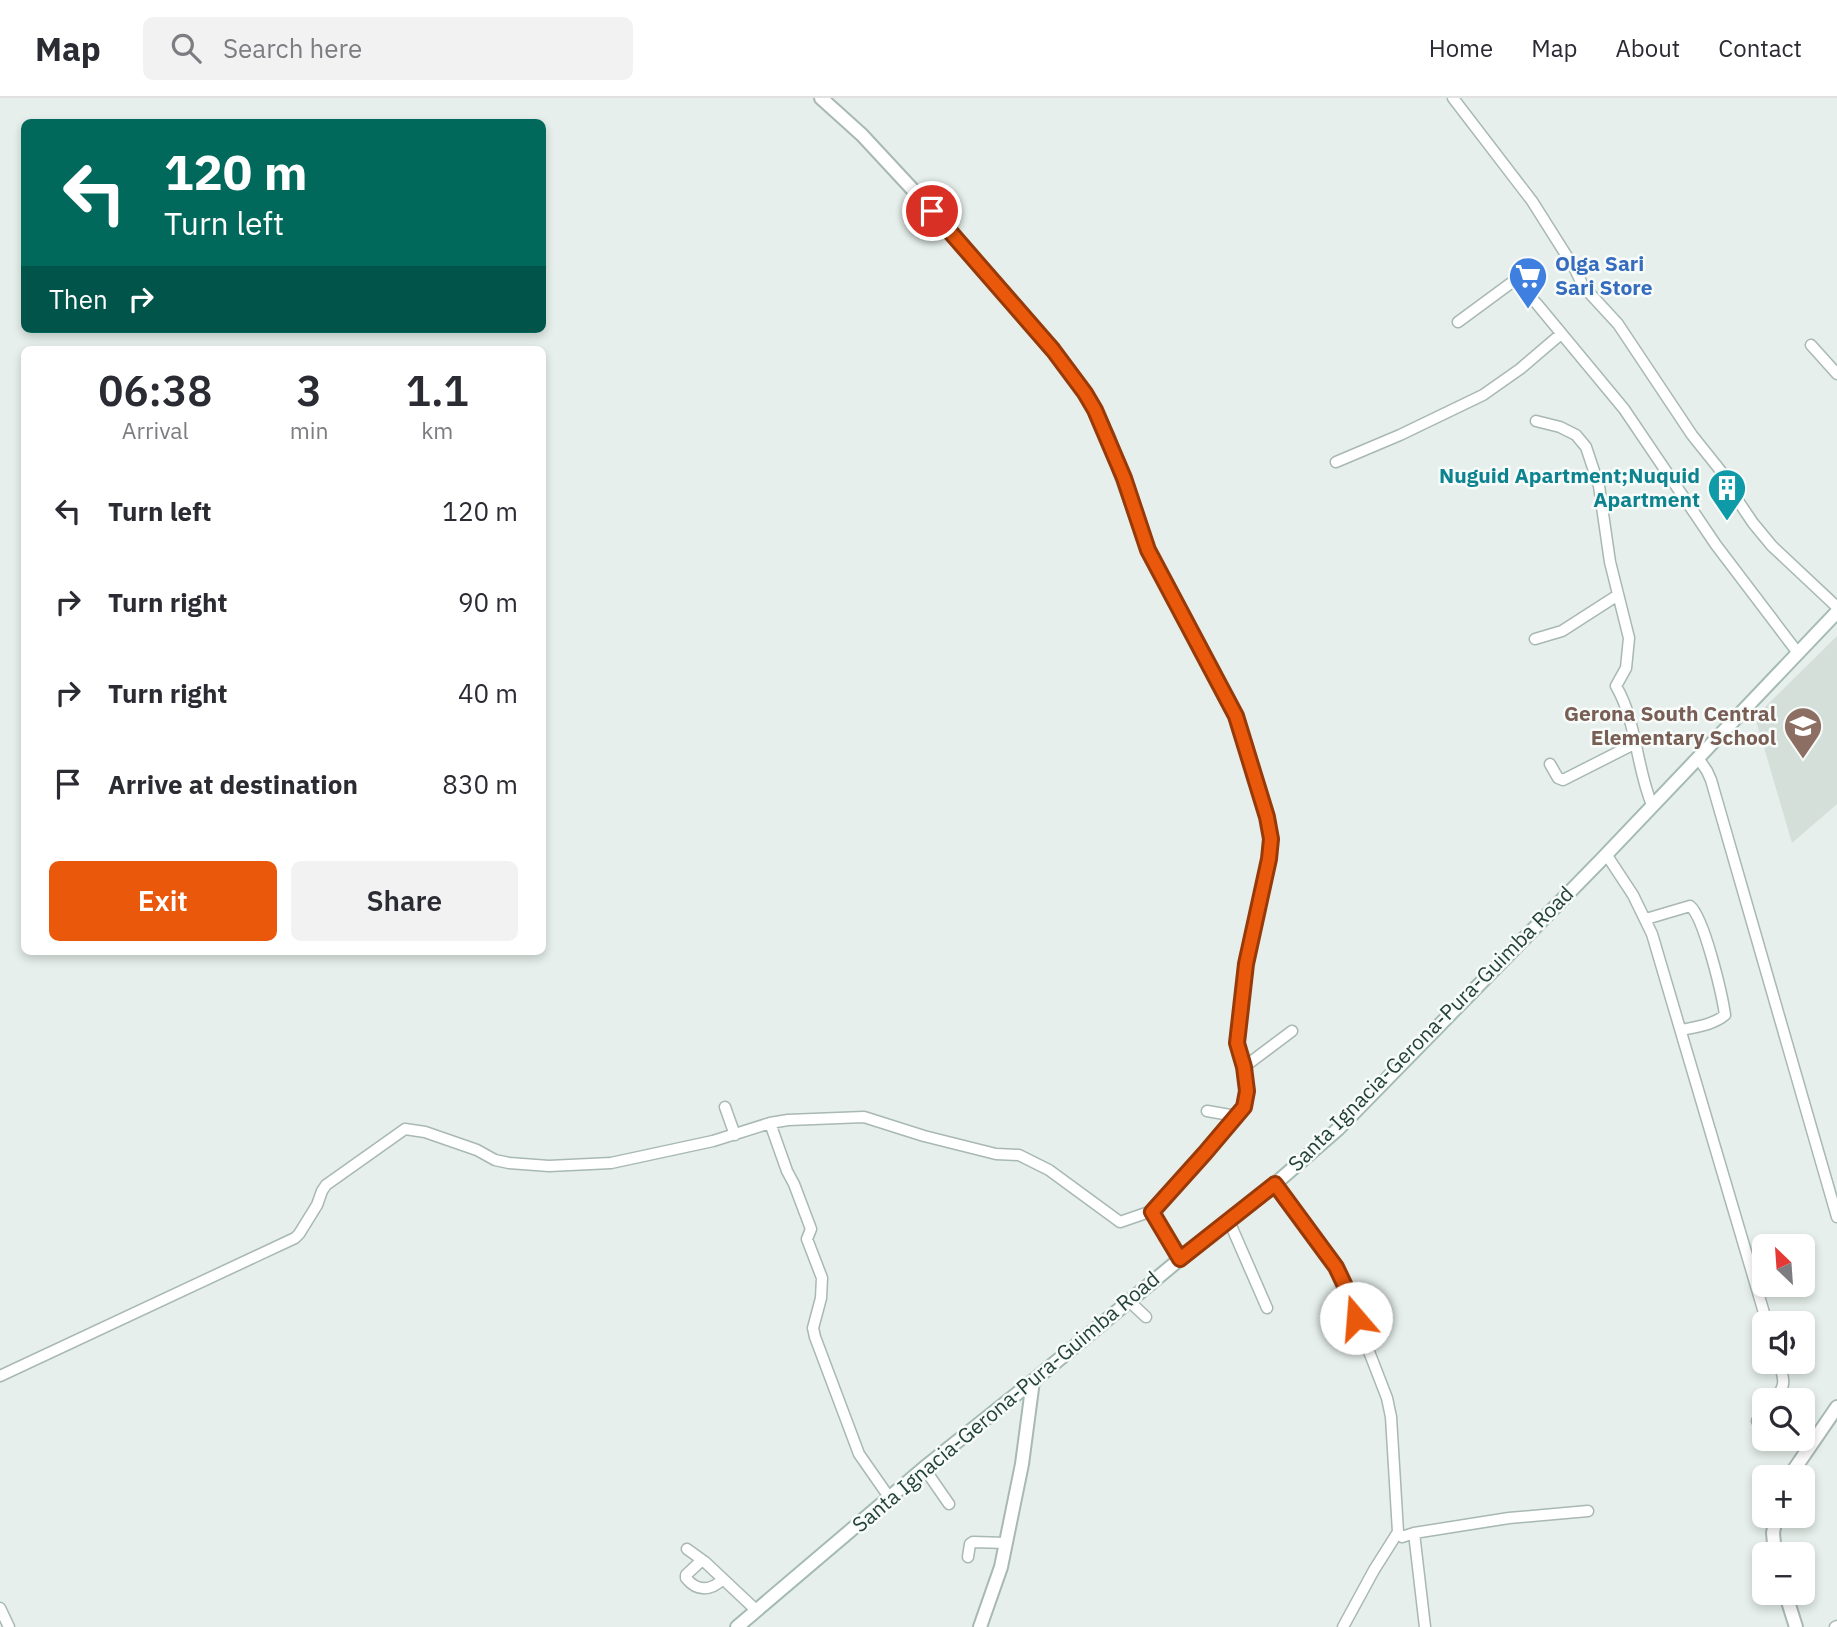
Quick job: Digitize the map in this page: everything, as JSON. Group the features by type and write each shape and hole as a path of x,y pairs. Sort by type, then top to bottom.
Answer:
{"street":[{"path":"0,1376 295,1238 327,1185 405,1129 425,1132 477,1150 495,1160 549,1166 611,1163 735,1135 788,1119 864,1117 924,1136 996,1154 1019,1154 1049,1170 1120,1222 1152,1212 1244,1107 1247,1098 1244,1067 1237,1043 1244,977 1271,839 1267,817 1236,716 1148,550 1108,438 1085,393 1053,350 914,191 862,135 821,98"},
{"path":"1453,98 1532,201 1583,286 1618,324 1754,523 1772,546 1837,607"},
{"path":"1458,322 1517,282 1624,409 1716,545 1798,653"},
{"path":"1336,462 1483,395 1520,369 1561,334"},
{"path":"1811,345 1837,374"},
{"path":"1536,421 1570,431 1586,447 1599,486 1609,562 1630,644 1626,668 1616,686 1623,696 1645,788 1652,805"},
{"path":"1535,639 1562,631 1618,595"},
{"name":"Santa Ignacia-Gerona-Pura-Guimba Road","path":"737,1627 889,1497 1275,1184 1338,1129 1837,612"},
{"path":"1550,764 1558,778 1563,780 1636,743"},
{"path":"1698,758 1711,780 1837,1217"},
{"path":"1606,854 1646,919 1662,965 1763,1311"},
{"path":"1646,919 1690,906 1697,916 1709,950 1725,1015 1703,1026 1681,1030"},
{"path":"1244,1067 1292,1031"},
{"path":"725,1107 735,1135"},
{"path":"1207,1111 1236,1115"},
{"path":"770,1123 811,1229 807,1239 822,1278 821,1298 813,1328 815,1337 859,1454 889,1497"},
{"path":"1275,1184 1336,1267 1387,1398 1391,1417 1398,1532 1402,1537 1509,1518 1588,1511"},
{"path":"1152,1212 1180,1259"},
{"path":"1229,1221 1268,1308"},
{"path":"1129,1301 1146,1317"},
{"path":"980,1627 1001,1567 1022,1464 1033,1381"},
{"path":"1797,1465 1837,1407"},
{"path":"924,1468 948,1504"},
{"path":"1343,1627 1368,1579 1398,1532"},
{"path":"1414,1533 1425,1627"},
{"path":"968,1557 970,1544 973,1542 1006,1543"},
{"path":"687,1549 756,1610"},
{"path":"702,1560 687,1575 690,1583 699,1588 710,1588 723,1579"},
{"path":"1789,1605 1796,1627"},
{"path":"0,1608 9,1627"}],"shaded area":[{"name":"Gerona South Central Elementary School","path":"1837,636 1837,804 1792,843 1755,717"}],"place":[{"name":"Olga Sari Sari Store","path":"1528,310"},
{"name":"Nuguid Apartment;Nuquid Apartment","path":"1727,522"},
{"name":"Gerona South Central Elementary School","path":"1803,760"}],"route":[{"path":"932,211 1053,350 1095,410 1124,478 1148,550 1236,716 1267,817 1271,839 1269,859 1246,964 1237,1043 1244,1067 1247,1098 1244,1107 1152,1212 1180,1259 1275,1184 1336,1267 1356,1318"}]}
